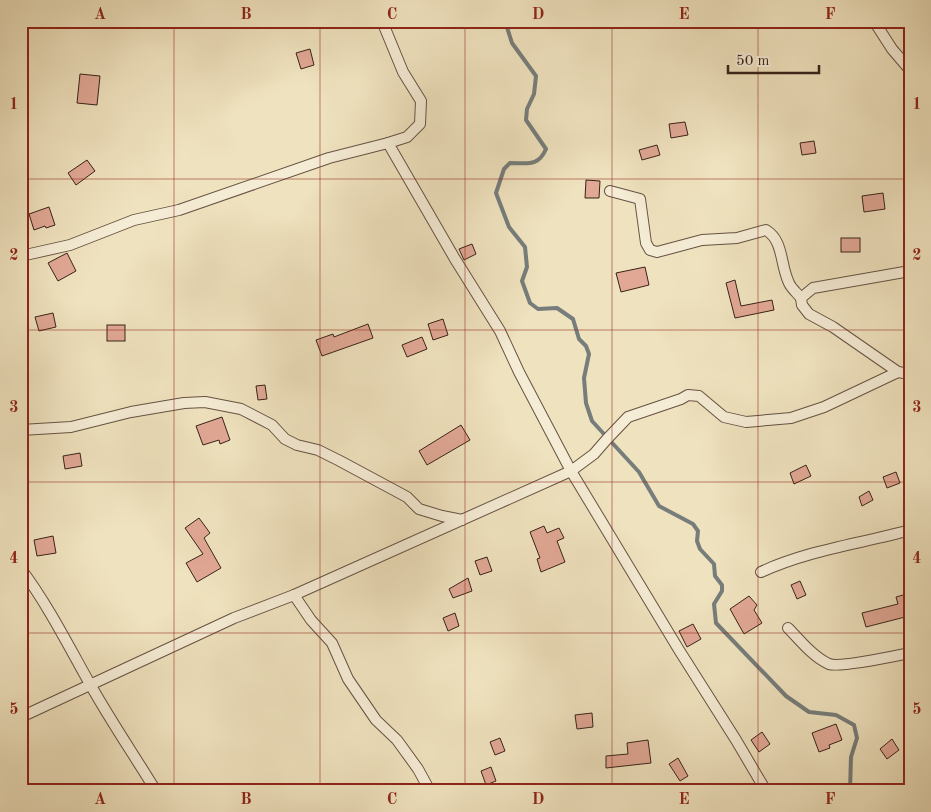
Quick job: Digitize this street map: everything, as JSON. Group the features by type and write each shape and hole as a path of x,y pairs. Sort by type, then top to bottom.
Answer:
{"street":[{"path":"21,256 70,245 134,220 179,210 330,158 388,143 407,136 420,124 421,101 403,72 382,21"},
{"path":"874,21 892,49 910,70"},
{"path":"388,143 455,259 500,331 527,389 571,471 766,791"},
{"path":"610,191 640,199 646,243 650,250 657,252 702,240 737,238 766,230 772,233 780,248 789,283 801,298 802,305 809,314 833,327 898,372 910,374"},
{"path":"801,298 813,288 910,271"},
{"path":"21,717 234,618 294,596 571,471 594,454 628,417 688,395 699,396 724,417 746,422 791,418 824,407 898,372"},
{"path":"21,430 71,427 132,412 184,403 205,402 241,409 272,426 285,440 318,450 340,461 406,497 419,510 462,520"},
{"path":"761,572 784,561 844,544 885,537 910,530"},
{"path":"21,569 36,588 90,684 156,791"},
{"path":"294,596 311,620 332,643 348,679 376,720 398,740 418,769 430,791"},
{"path":"788,628 813,653 829,664 844,666 910,653"}],"building":[{"path":"310,49 314,65 301,69 296,53"},
{"path":"80,74 100,76 97,105 77,103"},
{"path":"685,122 688,135 671,138 669,124"},
{"path":"814,141 816,153 802,155 800,143"},
{"path":"657,145 660,155 642,160 639,150"},
{"path":"87,160 95,171 76,185 68,173"},
{"path":"586,180 600,181 599,198 585,198"},
{"path":"883,193 885,209 864,212 862,196"},
{"path":"49,207 55,225 34,230 29,214"},
{"path":"841,238 860,238 860,252 841,252"},
{"path":"472,244 476,254 464,260 459,249"},
{"path":"67,253 76,271 58,281 48,263"},
{"path":"645,267 649,285 621,292 616,273"},
{"path":"735,280 741,306 772,300 774,310 735,318 726,283"},
{"path":"53,313 56,327 39,331 35,317"},
{"path":"443,319 448,335 433,340 428,324"},
{"path":"368,324 373,338 322,356 316,340 333,334 334,337"},
{"path":"107,325 125,325 125,341 107,341"},
{"path":"422,337 427,349 407,357 402,345"},
{"path":"265,385 267,399 258,400 256,386"},
{"path":"222,417 230,440 220,444 219,440 203,445 196,426"},
{"path":"461,425 470,440 427,465 419,451"},
{"path":"80,453 82,466 65,469 63,456"},
{"path":"806,465 811,476 794,484 790,473"},
{"path":"896,472 900,483 887,488 883,477"},
{"path":"869,491 873,500 862,506 859,497"},
{"path":"199,518 210,533 204,538 221,568 197,582 186,563 203,554 185,528"},
{"path":"544,526 547,533 559,528 564,538 557,541 565,562 541,572 537,559 540,558 530,532"},
{"path":"53,536 56,553 37,556 34,540"},
{"path":"487,557 492,571 480,575 475,561"},
{"path":"468,578 472,591 453,598 449,589"},
{"path":"800,581 806,595 797,599 791,585"},
{"path":"910,593 910,612 904,614 905,617 866,627 862,613 898,604 896,597"},
{"path":"749,596 757,605 754,610 762,623 744,634 730,609"},
{"path":"455,613 459,626 448,631 443,618"},
{"path":"693,624 701,639 687,647 679,631"},
{"path":"592,713 593,727 577,729 575,715"},
{"path":"836,724 842,740 829,745 830,748 819,752 812,733"},
{"path":"762,732 770,744 759,752 751,740"},
{"path":"500,738 505,751 495,755 490,742"},
{"path":"892,739 899,750 887,759 880,749"},
{"path":"648,740 651,763 606,768 606,756 628,754 627,743"},
{"path":"678,758 688,776 680,781 669,764"},
{"path":"491,767 496,781 486,785 481,771"}],"waterway":[{"path":"505,21 512,43 536,76 534,94 527,109 526,120 546,149 540,159 532,163 510,163 504,169 496,193 509,227 525,247 527,267 522,281 530,303 538,309 557,308 573,319 579,339 586,346 589,354 584,378 586,403 592,421 639,472 659,506 693,524 698,531 697,541 700,549 714,564 715,576 722,585 722,591 714,604 716,623 786,696 809,712 836,715 854,725 857,738 851,757 850,791"}]}
